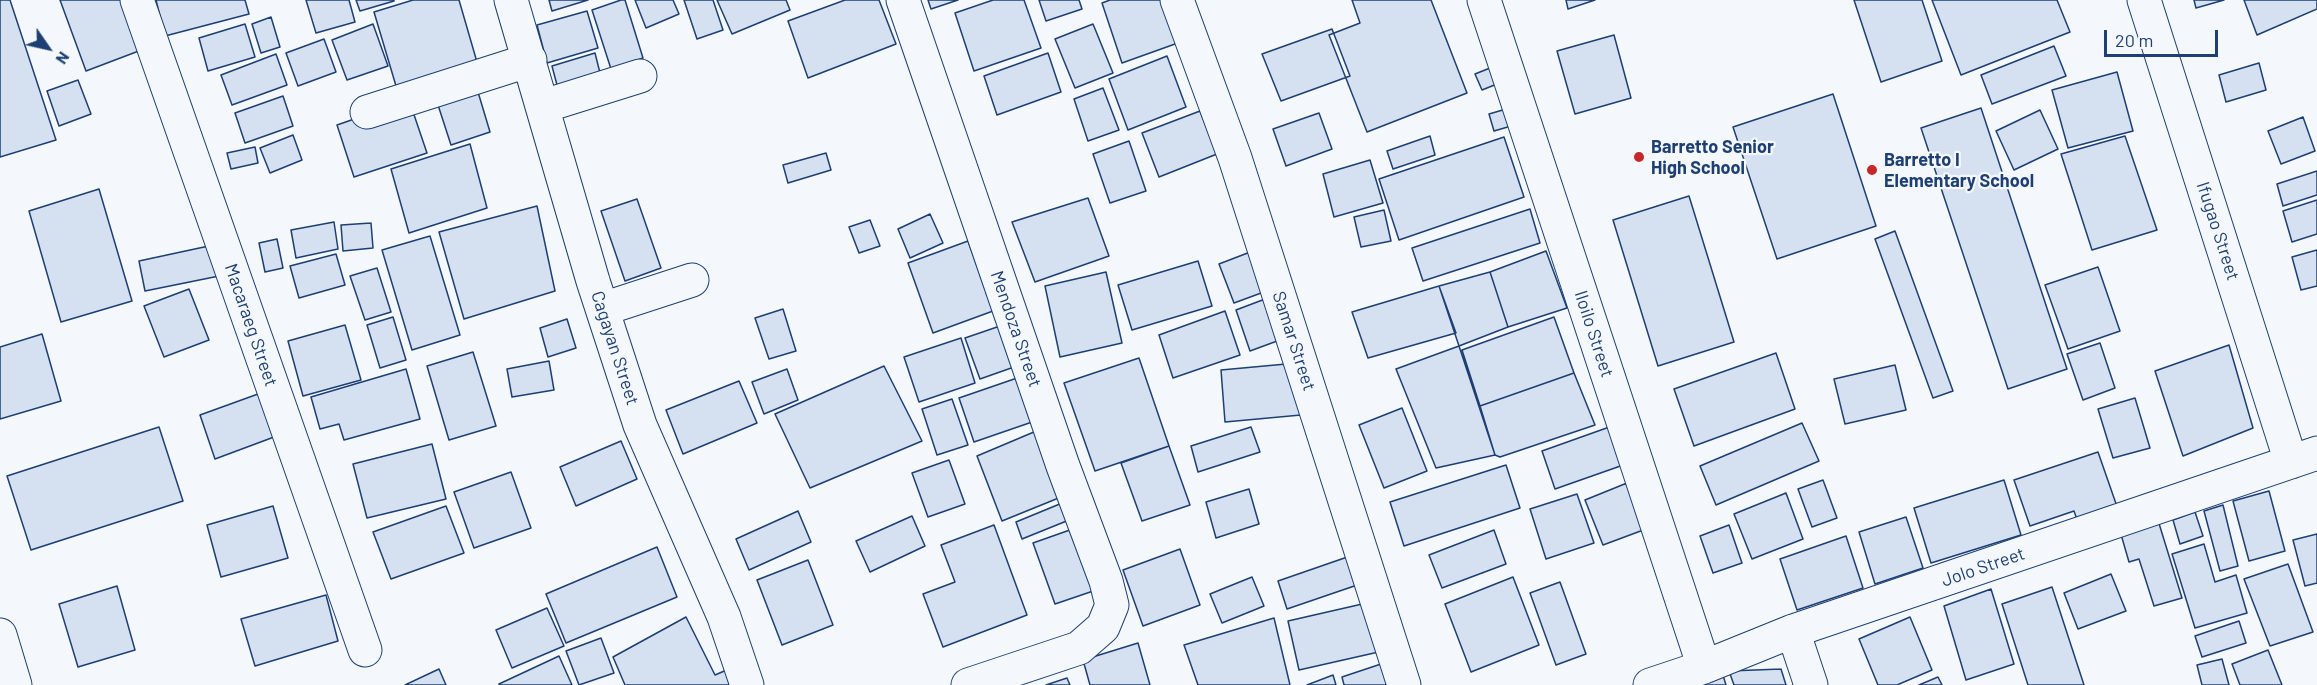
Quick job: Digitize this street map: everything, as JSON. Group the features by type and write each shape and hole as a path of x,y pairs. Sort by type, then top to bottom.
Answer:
{"street":[{"name":"Macaraeg Street","path":"137,0 365,650"},
{"name":"Cagayan Street","path":"511,0 544,106 593,281 640,425 724,617 747,685"},
{"name":"Mendoza Street","path":"903,0 1063,466 1106,581 1112,605 1103,627 1079,648 968,685"},
{"name":"Samar Street","path":"1177,0 1235,158 1404,685"},
{"name":"Iloilo Street","path":"1484,0 1704,667"},
{"name":"Ifugao Street","path":"2144,0 2304,458"},
{"path":"367,112 530,60"},
{"path":"544,106 640,76"},
{"path":"603,309 692,280"},
{"name":"Jolo Street","path":"1650,685 1704,667 1793,631 2304,458"},
{"path":"1793,631 1811,685"},
{"path":"0,635 15,685"}],"building":[{"path":"0,0 10,0 56,140 0,157"},
{"path":"60,0 126,0 144,49 86,71"},
{"path":"156,0 245,0 249,14 165,36"},
{"path":"306,0 349,0 355,22 316,33"},
{"path":"356,0 394,0 394,1 360,11"},
{"path":"413,0 459,0 479,69 399,96 374,12"},
{"path":"549,0 588,0 552,11"},
{"path":"625,0 643,58 611,69 592,10"},
{"path":"635,0 673,0 679,14 646,28"},
{"path":"684,0 713,0 723,30 697,39"},
{"path":"717,0 786,0 790,10 732,34"},
{"path":"845,0 879,0 896,44 808,78 788,21"},
{"path":"928,0 958,0 931,9"},
{"path":"993,0 1024,0 1041,48 974,71 955,13"},
{"path":"1039,0 1079,0 1082,9 1046,21"},
{"path":"1110,0 1176,0 1189,39 1122,63 1102,3"},
{"path":"1352,0 1431,0 1467,93 1367,132 1329,35 1360,23"},
{"path":"1566,0 1595,0 1568,9"},
{"path":"1854,0 1922,0 1942,61 1881,82"},
{"path":"1932,0 2057,0 2070,32 1961,75"},
{"path":"2194,0 2224,0 2196,8"},
{"path":"2244,0 2317,0 2317,9 2257,35"},
{"path":"587,11 598,48 547,63 537,25"},
{"path":"271,17 280,47 261,53 252,24"},
{"path":"245,24 255,57 208,71 199,38"},
{"path":"373,24 388,66 347,80 332,40"},
{"path":"1093,24 1113,73 1075,88 1055,39"},
{"path":"1332,29 1350,76 1281,101 1262,54"},
{"path":"1614,35 1631,98 1575,114 1557,51"},
{"path":"324,39 336,72 298,86 286,53"},
{"path":"2054,46 2066,76 1992,104 1981,75"},
{"path":"595,53 600,73 557,85 552,66"},
{"path":"1048,53 1061,92 997,115 984,76"},
{"path":"276,54 287,85 232,105 221,75"},
{"path":"1167,56 1186,107 1128,130 1109,79"},
{"path":"2259,63 2266,90 2226,102 2219,75"},
{"path":"1500,64 1507,80 1482,90 1475,74"},
{"path":"2117,72 2133,131 2068,148 2052,90"},
{"path":"78,80 91,114 59,126 47,91"},
{"path":"1103,88 1119,130 1088,141 1074,99"},
{"path":"478,92 490,132 451,145 438,105"},
{"path":"1833,94 1876,226 1777,259 1733,127"},
{"path":"283,96 293,126 245,143 235,113"},
{"path":"409,100 427,153 354,177 337,125"},
{"path":"1513,107 1518,124 1494,131 1489,114"},
{"path":"1981,108 2067,369 2008,389 1921,128"},
{"path":"2040,110 2058,149 2014,170 1996,131"},
{"path":"1200,111 1217,154 1159,177 1142,133"},
{"path":"1319,113 1332,149 1286,166 1273,129"},
{"path":"2303,117 2315,151 2281,164 2268,131"},
{"path":"293,135 302,160 270,173 260,148"},
{"path":"1430,136 1435,155 1393,169 1387,151"},
{"path":"2125,136 2157,230 2092,250 2061,154"},
{"path":"1504,137 1524,197 1399,240 1379,179"},
{"path":"1129,141 1146,191 1110,203 1093,154"},
{"path":"470,144 487,208 409,233 391,169"},
{"path":"255,147 258,163 231,169 227,153"},
{"path":"826,153 831,170 788,183 783,165"},
{"path":"1370,160 1383,203 1334,217 1323,174"},
{"path":"2317,171 2317,195 2283,206 2277,184"},
{"path":"99,189 132,301 61,322 29,211"},
{"path":"1689,196 1734,342 1658,366 1613,220"},
{"path":"1088,198 1109,256 1035,282 1012,222"},
{"path":"637,199 661,268 625,281 601,211"},
{"path":"2317,200 2317,234 2292,242 2283,211"},
{"path":"537,206 555,291 464,319 439,232"},
{"path":"1530,209 1540,243 1423,281 1412,248"},
{"path":"1384,210 1391,241 1361,247 1354,217"},
{"path":"930,214 943,243 910,258 898,229"},
{"path":"870,220 880,246 859,253 849,227"},
{"path":"334,222 338,249 296,258 291,230"},
{"path":"371,223 373,248 343,251 341,225"},
{"path":"1895,231 1953,391 1933,398 1875,239"},
{"path":"430,236 460,335 412,350 382,250"},
{"path":"277,239 283,268 265,272 259,243"},
{"path":"968,241 993,311 933,333 908,263"},
{"path":"218,244 224,275 145,291 139,261"},
{"path":"1258,249 1272,289 1234,303 1219,264"},
{"path":"2317,250 2317,286 2301,290 2292,257"},
{"path":"1546,251 1567,308 1508,327 1490,272"},
{"path":"336,254 345,285 299,298 290,266"},
{"path":"1198,261 1212,306 1132,330 1118,285"},
{"path":"2098,267 2120,331 2068,349 2045,285"},
{"path":"377,268 391,312 365,320 350,276"},
{"path":"1106,272 1122,343 1060,357 1045,286"},
{"path":"1490,272 1508,327 1459,346 1439,286"},
{"path":"1439,286 1456,333 1368,358 1352,312"},
{"path":"189,289 209,340 164,357 144,306"},
{"path":"1273,296 1288,337 1250,351 1236,310"},
{"path":"783,309 796,351 769,359 755,318"},
{"path":"1225,311 1240,355 1173,378 1159,335"},
{"path":"393,317 406,360 380,368 367,325"},
{"path":"1554,317 1574,373 1480,406 1462,350"},
{"path":"567,319 576,348 548,357 540,328"},
{"path":"345,325 361,380 303,396 288,341"},
{"path":"1000,326 1014,367 980,379 965,338"},
{"path":"42,334 61,401 0,419 0,347"},
{"path":"961,338 975,383 919,402 904,357"},
{"path":"2100,343 2115,388 2083,400 2067,354"},
{"path":"2229,345 2253,428 2183,456 2155,371"},
{"path":"1459,346 1495,455 1436,468 1396,369"},
{"path":"473,352 496,426 449,440 427,366"},
{"path":"1776,353 1795,409 1694,446 1674,389"},
{"path":"1139,358 1169,446 1095,471 1064,383"},
{"path":"549,361 554,390 512,397 507,369"},
{"path":"1297,363 1301,415 1225,422 1221,370"},
{"path":"1895,365 1906,410 1845,424 1834,379"},
{"path":"884,366 922,441 810,488 775,414"},
{"path":"406,369 420,419 344,440 339,424 320,429 311,397"},
{"path":"787,369 798,400 764,414 752,382"},
{"path":"1574,373 1595,425 1500,457 1495,455 1480,406"},
{"path":"1020,377 1035,421 974,442 959,398"},
{"path":"739,381 757,423 683,454 666,410"},
{"path":"258,394 274,437 215,459 200,415"},
{"path":"2135,398 2150,448 2113,458 2098,409"},
{"path":"952,399 968,445 937,455 922,409"},
{"path":"1402,408 1427,471 1384,488 1359,425"},
{"path":"1802,423 1819,461 1716,505 1700,466"},
{"path":"1615,425 1629,463 1555,489 1542,451"},
{"path":"159,427 183,501 31,550 7,476"},
{"path":"1251,427 1260,452 1198,472 1191,446"},
{"path":"1041,429 1066,495 1002,521 977,456"},
{"path":"621,441 637,479 576,506 560,467"},
{"path":"432,444 446,499 367,518 353,464"},
{"path":"1169,446 1190,505 1142,521 1121,463"},
{"path":"2098,452 2121,518 2081,531 2074,511 2030,526 2014,480"},
{"path":"949,460 965,504 928,517 912,473"},
{"path":"1506,465 1520,508 1404,546 1390,502"},
{"path":"511,472 531,528 474,548 454,492"},
{"path":"1823,480 1837,518 1812,527 1798,489"},
{"path":"2004,480 2021,535 1931,563 1914,508"},
{"path":"1627,483 1646,529 1603,545 1585,500"},
{"path":"1249,489 1259,524 1216,538 1206,502"},
{"path":"2269,491 2285,551 2249,561 2233,501"},
{"path":"1786,493 1803,539 1752,559 1734,514"},
{"path":"1577,494 1594,543 1546,559 1530,509"},
{"path":"1067,501 1074,518 1022,539 1016,522"},
{"path":"2223,505 2238,566 2220,571 2204,511"},
{"path":"273,506 288,558 221,577 207,525"},
{"path":"446,506 464,553 391,579 373,532"},
{"path":"798,511 811,542 749,570 736,539"},
{"path":"2195,512 2203,536 2180,544 2173,520"},
{"path":"912,516 925,546 870,572 856,541"},
{"path":"1906,517 1923,568 1875,584 1859,532"},
{"path":"2157,517 2182,598 2154,606 2139,559 2129,562 2120,531"},
{"path":"994,525 1027,615 943,647 923,594 955,582 941,545"},
{"path":"1084,525 1105,587 1055,604 1033,543"},
{"path":"1729,525 1742,563 1713,573 1700,536"},
{"path":"1494,530 1506,564 1442,588 1429,555"},
{"path":"2317,534 2317,583 2305,586 2293,540"},
{"path":"1846,536 1863,588 1797,610 1780,559"},
{"path":"2204,544 2215,582 2236,575 2247,613 2195,628 2172,554"},
{"path":"657,547 677,597 566,643 546,594"},
{"path":"1180,549 1200,605 1143,626 1123,570"},
{"path":"1356,554 1366,582 1287,609 1278,581"},
{"path":"808,560 833,625 782,645 757,580"},
{"path":"2288,564 2313,632 2270,646 2244,579"},
{"path":"2111,574 2126,611 2078,629 2064,593"},
{"path":"1252,577 1264,606 1222,623 1210,594"},
{"path":"1513,577 1539,645 1471,672 1445,604"},
{"path":"1560,582 1586,654 1556,665 1530,593"},
{"path":"117,586 135,650 78,667 59,604"},
{"path":"2052,587 2084,685 2028,685 2002,604"},
{"path":"1991,589 2014,664 1966,680 1944,606"},
{"path":"326,595 338,641 255,666 241,619"},
{"path":"1371,602 1383,651 1299,670 1288,621"},
{"path":"547,608 564,646 512,668 496,630"},
{"path":"686,617 715,675 729,669 734,685 625,685 613,657"},
{"path":"1910,617 1932,670 1897,685 1878,685 1859,639"},
{"path":"1274,618 1290,685 1198,685 1184,645"},
{"path":"2239,621 2246,643 2202,657 2195,636"},
{"path":"601,638 614,673 579,685 566,651"},
{"path":"1138,643 1150,685 1090,685 1083,660"},
{"path":"2268,650 2282,685 2240,685 2232,664"},
{"path":"559,656 572,685 499,685 499,684"},
{"path":"2222,659 2229,685 2202,685 2197,665"},
{"path":"1393,660 1401,685 1344,685 1342,677"},
{"path":"439,669 446,685 405,685"},
{"path":"1781,669 1786,685 1734,685 1729,671"},
{"path":"1722,672 1726,685 1675,685"},
{"path":"1333,675 1336,685 1307,685"},
{"path":"1938,677 1942,685 1919,685"},
{"path":"1067,678 1070,685 1046,685"}],"place":[{"name":"Barretto Senior High School","path":"1639,157"},
{"name":"Barretto I Elementary School","path":"1872,170"}]}
